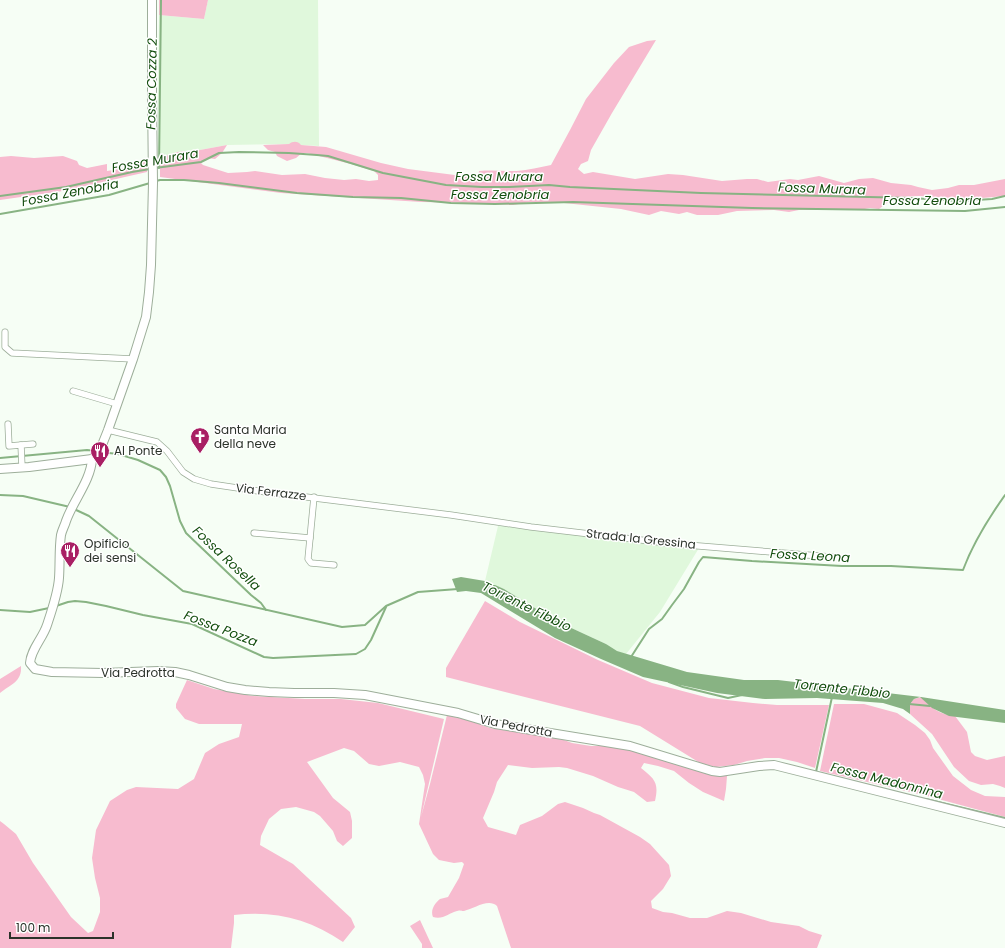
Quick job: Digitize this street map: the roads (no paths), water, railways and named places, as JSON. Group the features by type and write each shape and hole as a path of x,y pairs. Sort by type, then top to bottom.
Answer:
{"street":[{"path":"0,469 22,463 94,458 102,445 108,430 133,359 146,317 151,264 153,173 152,0"},
{"path":"5,332 5,347 12,353 133,359"},
{"path":"73,390 118,404"},
{"path":"8,424 9,446 21,448 33,444"},
{"name":"Via Ferrazze","path":"108,430 157,442 167,451 183,472 194,479 211,484 450,515"},
{"path":"21,448 22,463"},
{"name":"Via Pedrotta","path":"94,458 61,535 59,580 52,608 47,626 30,656 30,663 35,669 52,672 175,672 227,687 245,690 365,695 458,713 495,724 630,746 712,771 720,772 774,765 1005,823"},
{"path":"314,497 308,559 311,563 334,565"},
{"name":"Strada la Gressina","path":"450,515 531,527 676,544 832,557"},
{"path":"254,533 310,538"}],"water":[{"path":"461,577 485,581 504,589 543,613 606,644 617,651 687,672 744,680 778,680 921,697 1005,710 1005,723 949,716 932,708 920,697 914,699 910,704 910,714 903,709 883,703 817,698 765,699 717,693 643,677 555,638 481,593 466,591 457,592 452,579"}],"waterway":[{"name":"Fossa Cozza 2","path":"159,168 161,0"},
{"name":"Fossa Murara","path":"155,168 201,162 219,153 289,153 328,156 383,173 446,185 482,187 549,185 701,193 911,198 960,201 992,199 1005,196"},
{"name":"Fossa Murara","path":"0,196 66,187 150,169"},
{"name":"Fossa Zenobria","path":"156,181 184,180 297,193 353,197 401,198 451,203 495,204 573,202 752,208 965,211 1005,207"},
{"name":"Fossa Zenobria","path":"0,214 109,195 150,183"},
{"name":"Fossa Rosella","path":"0,458 87,450 96,451"},
{"name":"Fossa Rosella","path":"100,452 118,454 138,460 160,470 166,477 170,486 180,521 186,533 261,603 266,610"},
{"name":"Torrente Fibbio","path":"0,495 23,496 70,507"},
{"name":"Fossa Leona","path":"631,657 649,629 662,619 684,589 703,557 842,566 891,566 963,570 981,531 1005,495"},
{"name":"Torrente Fibbio","path":"74,509 89,516 183,591 342,627 365,625 386,606 418,592 458,589"},
{"name":"Fossa Pozza","path":"56,606 75,601 86,602 192,624 264,657 273,658 356,654 365,649 371,640 386,607"},
{"name":"Fossa Pozza","path":"0,610 30,612 49,608"},
{"name":"Torrente Fibbio","path":"669,682 728,698 742,695"},
{"name":"Fossa Madonnina","path":"817,772 832,697"},
{"name":"Torrente Fibbio","path":"909,704 930,706"},
{"name":"Fossa Madonnina","path":"926,799 1005,818"}],"place":[{"name":"Santa Maria della neve","path":"200,454"},
{"name":"Al Ponte","path":"100,468"},
{"name":"Opificio dei sensi","path":"70,568"}]}
